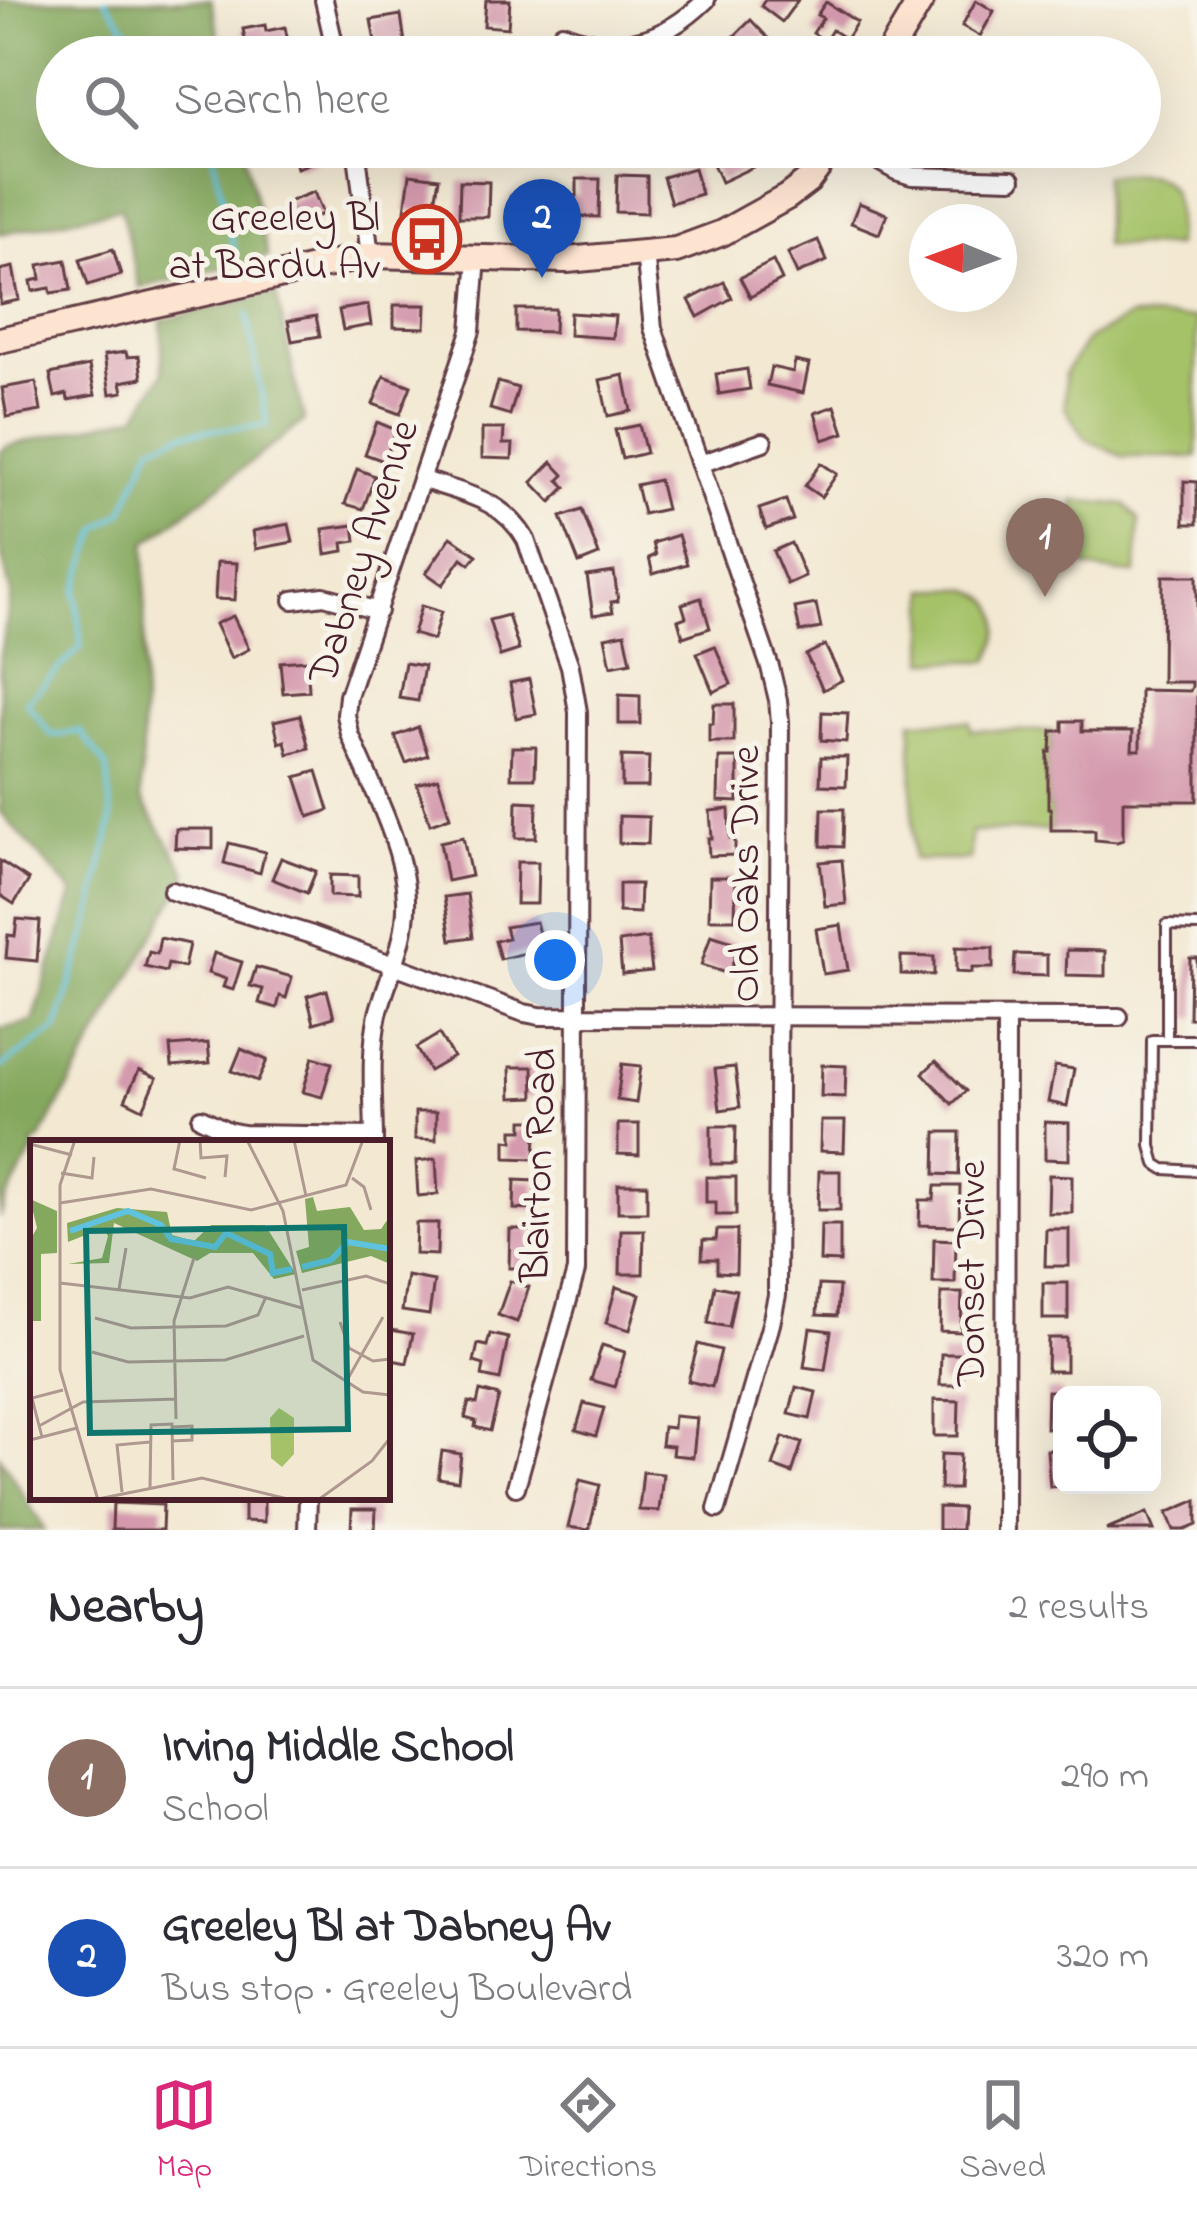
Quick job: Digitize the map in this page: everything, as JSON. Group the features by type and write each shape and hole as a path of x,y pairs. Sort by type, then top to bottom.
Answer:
{"street":[{"path":"324,0 332,36"},
{"path":"649,36 672,26 706,0"},
{"path":"898,36 916,2"},
{"path":"562,33 570,36"},
{"path":"359,168 370,255"},
{"path":"0,340 370,255 567,260 676,250 702,242 787,197 818,168"},
{"path":"891,168 912,176 1012,179"},
{"name":"Old Oaks Drive","path":"644,253 653,328 778,700 777,1295 717,1509"},
{"name":"Dabney Avenue","path":"374,1140 375,1034 406,921 404,875 350,734 348,696 471,331 477,259"},
{"path":"700,464 763,442"},
{"name":"Blairton Road","path":"422,479 493,505 515,521 570,666 578,712 576,1271 516,1487"},
{"path":"293,600 325,596 378,611"},
{"path":"172,891 524,1013 1119,1017"},
{"name":"Donset Drive","path":"1006,1017 1006,1530"},
{"path":"201,1118 243,1134 374,1140"},
{"path":"307,1530 308,1500"}],"lane":[{"path":"1167,1040 1167,926 1197,926"},
{"path":"1197,1040 1152,1040 1151,1146 1156,1164 1165,1169 1197,1171"}],"green space":[{"path":"0,0 211,0 219,36 36,36 36,168 248,168 268,257 139,288 121,208 0,234"},
{"path":"1142,174 1163,181 1175,206 1175,246 1104,246 1104,175"},
{"path":"276,293 304,421 146,543 141,798 188,874 40,1140 30,1140 30,1156 0,1218 0,1029 33,1022 73,893 0,812 0,656 11,594 0,548 0,452 7,446 137,415 163,373 161,321"},
{"path":"1130,317 1197,318 1197,457 1123,457 1086,439 1065,408 1065,373 1087,340"},
{"path":"1074,500 1126,505 1139,520 1136,574 1097,570 1078,560 1072,538"},
{"path":"927,589 971,590 994,605 1000,623 989,661 926,661"},
{"path":"912,721 970,721 971,730 1052,731 1048,807 1052,830 971,832 970,860 913,860"},
{"path":"0,1456 45,1530 0,1530"}],"building":[{"path":"486,0 510,0 508,28 484,26"},
{"path":"765,0 798,0 782,22 761,6"},
{"path":"976,0 994,11 980,36 962,26"},
{"path":"826,2 857,22 848,36 832,30 828,36 818,36 813,33 823,18 817,15"},
{"path":"401,15 404,36 374,36 371,20"},
{"path":"751,20 766,36 734,36"},
{"path":"285,27 287,36 244,36 243,29"},
{"path":"694,168 701,194 671,203 663,177"},
{"path":"715,168 751,168 721,182"},
{"path":"410,174 439,178 433,214 405,210"},
{"path":"617,175 647,176 647,213 616,212"},
{"path":"577,179 600,179 599,217 563,216 564,196 577,196"},
{"path":"460,181 489,182 488,217 459,217"},
{"path":"314,192 323,214 293,225 284,203"},
{"path":"511,196 539,197 539,217 511,217"},
{"path":"859,203 887,214 879,234 851,223"},
{"path":"818,240 827,261 797,274 788,253"},
{"path":"113,249 121,275 88,285 80,259"},
{"path":"66,260 71,290 33,291 31,281 41,279 39,265"},
{"path":"773,261 782,280 750,297 740,278"},
{"path":"13,267 19,300 0,304 0,270"},
{"path":"724,282 732,298 698,317 689,300"},
{"path":"368,305 371,325 343,330 339,310"},
{"path":"394,305 426,305 425,328 394,327"},
{"path":"516,309 555,309 554,332 516,331"},
{"path":"570,313 615,316 613,338 569,335"},
{"path":"316,316 320,336 292,341 288,321"},
{"path":"126,352 127,357 139,356 142,378 121,382 123,392 110,394 104,355"},
{"path":"795,361 809,364 803,393 767,385 771,367 793,372"},
{"path":"89,366 95,395 68,400 67,394 55,397 50,374"},
{"path":"747,369 750,389 719,394 716,374"},
{"path":"624,375 631,411 608,416 600,380"},
{"path":"384,376 411,386 400,414 373,404"},
{"path":"36,382 41,411 7,417 2,388"},
{"path":"498,382 518,388 510,415 490,409"},
{"path":"835,406 844,433 823,440 815,413"},
{"path":"377,422 396,430 384,461 365,454"},
{"path":"639,425 646,453 622,459 615,430"},
{"path":"482,429 504,429 503,444 513,444 512,459 482,458"},
{"path":"552,462 564,475 559,480 566,487 551,502 532,482"},
{"path":"821,463 837,474 821,497 805,486"},
{"path":"357,469 375,476 363,509 345,504"},
{"path":"659,480 666,509 643,514 636,485"},
{"path":"1184,481 1197,482 1197,524 1184,524"},
{"path":"786,500 793,520 766,529 759,509"},
{"path":"582,510 599,555 579,563 561,517"},
{"path":"289,524 293,542 256,549 253,531"},
{"path":"354,525 356,541 343,543 344,551 326,554 323,529"},
{"path":"678,535 687,564 653,574 649,558 656,555 653,543"},
{"path":"451,537 477,555 470,564 462,558 443,585 426,573"},
{"path":"791,543 805,576 787,584 773,551"},
{"path":"217,562 237,563 235,600 215,599"},
{"path":"614,572 618,601 611,602 613,612 593,615 587,576"},
{"path":"1163,576 1197,576 1197,801 1123,801 1123,840 1117,842 1095,840 1095,830 1051,830 1048,752 1052,731 1063,731 1063,721 1082,721 1082,731 1133,731 1132,750 1140,750 1140,690 1190,691 1192,687 1192,682 1162,682"},
{"path":"701,598 710,628 683,637 678,620 686,617 682,604"},
{"path":"816,604 821,628 800,632 795,608"},
{"path":"421,606 441,612 433,640 413,634"},
{"path":"508,615 519,650 500,656 489,620"},
{"path":"233,616 249,649 231,658 215,624"},
{"path":"625,633 631,662 611,666 605,637"},
{"path":"825,645 842,680 823,690 806,655"},
{"path":"715,646 731,684 713,692 697,653"},
{"path":"307,660 309,691 283,693 280,662"},
{"path":"405,663 424,666 418,701 399,698"},
{"path":"529,679 536,714 516,718 510,683"},
{"path":"619,695 640,696 640,724 619,724"},
{"path":"714,704 734,704 734,742 709,742"},
{"path":"822,712 848,713 846,742 821,740"},
{"path":"300,715 309,748 288,754 285,741 279,743 274,721"},
{"path":"418,727 428,755 406,763 395,736"},
{"path":"512,747 536,747 535,778 511,778"},
{"path":"622,756 649,757 648,787 622,787"},
{"path":"821,757 847,757 846,786 820,785"},
{"path":"719,758 738,758 738,802 718,801"},
{"path":"317,771 329,810 309,817 296,777"},
{"path":"438,778 450,817 430,824 417,784"},
{"path":"517,801 537,802 536,838 516,838"},
{"path":"729,809 735,855 709,856 710,811"},
{"path":"822,809 844,809 843,847 821,846"},
{"path":"619,816 649,817 648,844 619,843"},
{"path":"176,829 213,829 213,849 175,848"},
{"path":"463,837 471,876 447,881 440,842"},
{"path":"229,843 265,852 260,873 224,863"},
{"path":"281,858 316,871 307,893 272,879"},
{"path":"842,860 846,904 825,906 820,862"},
{"path":"0,861 29,880 14,904 0,895"},
{"path":"517,862 538,862 537,904 516,904"},
{"path":"330,875 358,876 358,897 330,896"},
{"path":"710,877 736,877 735,919 709,919"},
{"path":"619,884 640,884 639,913 619,912"},
{"path":"467,894 473,937 451,940 444,897"},
{"path":"17,919 40,921 37,961 6,958 8,935 15,936"},
{"path":"536,922 543,949 500,959 495,941 508,938 505,927"},
{"path":"841,925 848,970 823,974 816,929"},
{"path":"711,935 739,944 729,974 701,965"},
{"path":"160,938 189,944 184,968 168,964 166,972 145,967 149,952 157,954"},
{"path":"648,938 652,971 622,974 619,942"},
{"path":"956,947 993,948 993,968 956,972"},
{"path":"1067,950 1105,951 1105,976 1066,975"},
{"path":"214,953 242,962 233,990 223,987 226,979 208,973"},
{"path":"1015,954 1047,955 1047,976 1014,975"},
{"path":"901,956 934,957 934,975 901,974"},
{"path":"1190,958 1197,958 1197,1018 1189,1018"},
{"path":"256,967 292,977 286,998 280,996 277,1008 259,1003 263,989 250,986"},
{"path":"327,990 334,1017 314,1023 307,996"},
{"path":"439,1034 453,1057 429,1071 416,1048"},
{"path":"208,1043 210,1063 172,1066 170,1046"},
{"path":"241,1049 267,1060 258,1081 232,1071"},
{"path":"313,1057 332,1063 322,1097 303,1092"},
{"path":"936,1061 966,1091 952,1104 923,1073"},
{"path":"622,1064 641,1066 636,1103 617,1100"},
{"path":"822,1065 846,1066 845,1097 821,1096"},
{"path":"1055,1066 1074,1069 1067,1106 1048,1102"},
{"path":"510,1067 533,1067 534,1097 511,1098"},
{"path":"735,1067 740,1107 720,1110 715,1069"},
{"path":"139,1070 157,1078 143,1109 125,1100"},
{"path":"415,1112 436,1112 436,1140 415,1139"},
{"path":"523,1120 541,1120 535,1159 506,1158 506,1140 513,1141 513,1130 523,1130"},
{"path":"821,1121 845,1121 844,1152 820,1151"},
{"path":"1045,1122 1069,1123 1069,1160 1045,1159"},
{"path":"618,1124 639,1124 639,1155 618,1154"},
{"path":"711,1126 736,1126 735,1164 711,1164"},
{"path":"936,1132 960,1132 959,1175 935,1174"},
{"path":"436,1159 438,1194 418,1196 416,1161"},
{"path":"819,1171 840,1171 840,1210 818,1210"},
{"path":"1049,1175 1072,1176 1072,1213 1048,1213"},
{"path":"706,1177 736,1177 736,1215 716,1215 716,1202 706,1202"},
{"path":"515,1180 535,1181 535,1210 514,1209"},
{"path":"618,1184 647,1184 647,1212 618,1212"},
{"path":"935,1186 960,1186 959,1226 919,1225 920,1200 934,1200"},
{"path":"416,1223 438,1223 437,1255 415,1254"},
{"path":"821,1225 840,1225 840,1262 820,1261"},
{"path":"510,1229 532,1229 532,1268 509,1268"},
{"path":"1046,1229 1069,1229 1069,1266 1045,1266"},
{"path":"621,1230 644,1230 643,1274 620,1274"},
{"path":"717,1230 737,1230 736,1273 717,1272 717,1259 702,1259 703,1240 716,1240"},
{"path":"934,1239 956,1240 955,1283 933,1283"},
{"path":"407,1276 434,1281 429,1315 402,1311"},
{"path":"510,1281 529,1287 517,1322 498,1315"},
{"path":"1043,1283 1068,1283 1068,1319 1043,1319"},
{"path":"819,1285 839,1286 837,1316 817,1315"},
{"path":"715,1286 736,1290 729,1327 708,1323"},
{"path":"616,1287 640,1294 630,1330 606,1323"},
{"path":"941,1293 962,1293 961,1332 940,1331"},
{"path":"810,1328 831,1331 825,1370 804,1367"},
{"path":"391,1330 413,1334 407,1363 390,1360"},
{"path":"490,1334 508,1338 500,1380 482,1376 484,1365 474,1362 478,1344 487,1346"},
{"path":"1048,1338 1066,1338 1066,1371 1047,1371"},
{"path":"698,1344 721,1350 712,1387 688,1381"},
{"path":"602,1345 625,1352 615,1387 591,1380"},
{"path":"941,1354 963,1354 962,1385 940,1385"},
{"path":"796,1387 816,1392 810,1419 789,1414"},
{"path":"480,1391 499,1396 490,1431 465,1418 469,1402 477,1404"},
{"path":"1047,1391 1053,1391 1053,1428 1046,1428"},
{"path":"934,1400 959,1401 958,1436 934,1436"},
{"path":"584,1403 604,1408 596,1436 576,1430"},
{"path":"674,1416 697,1418 693,1457 672,1455 673,1446 661,1445 663,1427 673,1428"},
{"path":"783,1437 802,1443 792,1473 773,1466"},
{"path":"1053,1449 1053,1487 1050,1487 1047,1450"},
{"path":"442,1451 461,1454 458,1481 438,1478"},
{"path":"941,1454 960,1455 958,1489 940,1489"},
{"path":"643,1472 663,1474 659,1511 639,1510"},
{"path":"580,1480 600,1485 589,1530 568,1527"},
{"path":"244,1500 264,1500 264,1522 244,1521"},
{"path":"1197,1500 1197,1525 1174,1530 1167,1513"},
{"path":"113,1503 163,1505 162,1530 112,1530"},
{"path":"938,1507 962,1508 961,1530 938,1530"},
{"path":"352,1509 376,1509 375,1530 351,1530"},
{"path":"1147,1513 1154,1530 1106,1530"}],"waterway":[{"path":"105,0 132,36"},
{"path":"216,168 235,253"},
{"path":"0,1068 57,1029 90,922 112,820 107,767 80,731 52,736 26,702 81,647 76,591 99,528 123,512 152,445 187,432 267,425 247,314"}],"place":[{"name":"Greeley Bl at Bardu Av","path":"427,239"},
{"name":"Greeley Bl at Dabney Av","path":"542,278"},
{"name":"Irving Middle School","path":"1045,597"}]}
